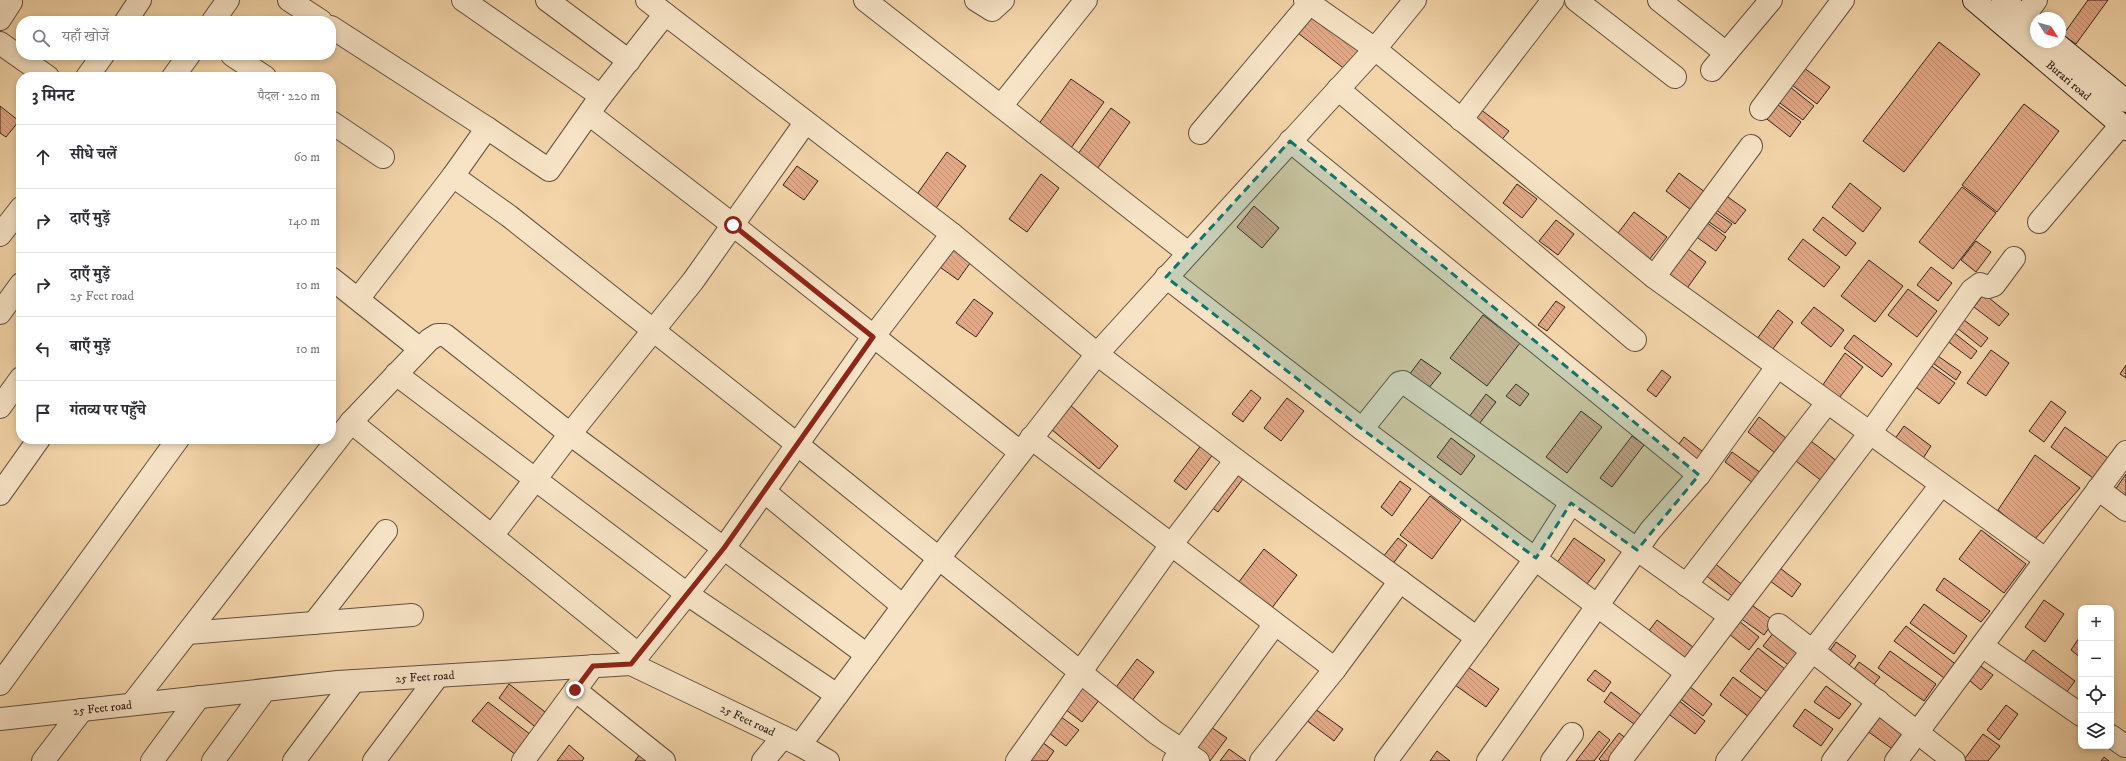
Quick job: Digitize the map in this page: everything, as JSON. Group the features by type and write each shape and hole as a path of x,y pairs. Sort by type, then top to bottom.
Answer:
{"street":[{"path":"129,16 140,0"},
{"path":"217,16 228,0"},
{"path":"289,0 317,12"},
{"path":"463,0 601,96"},
{"path":"546,0 629,61"},
{"path":"647,0 952,234 1097,354 1236,460 1477,638"},
{"path":"865,0 1188,253"},
{"path":"976,0 992,10 1003,0"},
{"path":"1001,106 1086,0"},
{"path":"763,761 792,741 837,695 902,606 1025,445 1097,354 1375,49 1415,0"},
{"path":"1461,120 1553,0"},
{"path":"1576,0 1675,77"},
{"path":"1659,0 1726,53"},
{"path":"1712,70 1771,0"},
{"path":"1761,109 1843,0"},
{"name":"Burari road","path":"1974,0 2027,19"},
{"name":"Burari road","path":"2003,0 2027,19 2124,127"},
{"path":"1200,133 1307,2 1375,49 1654,277 2045,559"},
{"path":"336,30 549,170 601,96 666,14"},
{"path":"0,43 16,54"},
{"name":"Burari road","path":"2061,48 2126,101"},
{"path":"24,60 41,72"},
{"path":"91,72 99,60"},
{"path":"177,72 185,60"},
{"path":"240,60 258,72"},
{"path":"1338,89 1635,340"},
{"path":"589,114 733,225 873,337 1025,445 1171,545 1334,669"},
{"path":"492,536 570,434 693,281 805,122"},
{"path":"336,125 383,157"},
{"path":"2040,222 2124,127"},
{"path":"358,299 453,176 487,128"},
{"path":"1290,141 1699,475"},
{"path":"1654,277 1751,146"},
{"path":"453,176 509,216 798,445 1185,757 1275,624"},
{"path":"0,236 16,215"},
{"path":"352,422 492,536 634,659 724,548 873,337 952,234"},
{"path":"1620,761 1870,433 1972,290 1980,284 1988,286 1994,285 2014,258"},
{"path":"1166,277 1362,429 1536,558 1687,673"},
{"path":"336,282 420,349"},
{"path":"0,313 16,291"},
{"path":"336,443 352,422 420,349 437,335 445,335 451,338 570,434 867,655"},
{"path":"1488,761 1636,550 1699,475 1777,367"},
{"path":"396,374 687,594 837,695"},
{"path":"1362,429 1399,383 1403,382 1730,616"},
{"path":"0,407 16,385"},
{"path":"1686,585 1827,403"},
{"path":"0,494 35,444"},
{"path":"0,684 174,444"},
{"path":"132,704 335,444"},
{"path":"1896,761 2126,452"},
{"path":"1017,761 1171,545 1236,460"},
{"path":"1727,761 1941,485"},
{"path":"2098,489 2126,510"},
{"path":"765,492 902,606"},
{"path":"1386,761 1536,558 1571,503"},
{"path":"314,623 386,531"},
{"path":"1261,761 1334,669 1400,581"},
{"path":"188,633 412,615"},
{"path":"1779,625 1811,651 1919,732 1954,761"},
{"path":"1982,646 2078,713"},
{"name":"25 Feet road","path":"0,719 354,681 593,666 634,659 828,761"},
{"path":"523,761 593,666"},
{"path":"374,761 438,676"},
{"path":"294,761 354,681"},
{"path":"213,761 265,690"},
{"path":"575,690 664,761"},
{"path":"152,761 199,697"},
{"path":"1833,761 1878,701"},
{"path":"43,761 82,710"},
{"path":"1552,761 1572,734"}],"highlighted area":[{"path":"1290,141 1699,475 1637,550 1571,503 1536,558 1362,429 1166,277"}],"building":[{"path":"2088,0 2108,0 2076,44 2066,37 2066,31"},
{"path":"1311,8 1363,49 1346,70 1294,30"},
{"path":"1939,42 1980,74 1904,172 1863,141"},
{"path":"1800,65 1830,87 1817,104 1788,82"},
{"path":"1071,79 1104,102 1071,148 1038,125"},
{"path":"1785,83 1814,106 1803,120 1773,98"},
{"path":"1774,102 1801,122 1790,137 1763,116"},
{"path":"2024,104 2059,131 1997,212 1962,185"},
{"path":"0,106 16,119 16,125 6,137 0,133"},
{"path":"1111,108 1130,122 1095,172 1075,158"},
{"path":"1480,109 1509,131 1499,143 1470,122"},
{"path":"947,152 966,166 934,211 915,197"},
{"path":"797,166 818,181 804,200 783,185"},
{"path":"1679,173 1709,195 1695,213 1666,191"},
{"path":"1041,174 1059,188 1027,232 1009,219"},
{"path":"1850,183 1881,208 1863,232 1832,207"},
{"path":"1517,184 1537,199 1522,218 1503,203"},
{"path":"1962,187 1996,213 1953,269 1919,242"},
{"path":"1721,192 1746,210 1735,224 1711,206"},
{"path":"1254,206 1279,228 1262,248 1237,227"},
{"path":"1709,208 1732,224 1725,233 1702,217"},
{"path":"1634,212 1667,237 1645,265 1612,241"},
{"path":"1823,217 1856,243 1846,256 1813,230"},
{"path":"1702,219 1726,237 1716,251 1691,233"},
{"path":"1556,220 1574,234 1558,255 1539,241"},
{"path":"1803,239 1840,267 1824,287 1788,259"},
{"path":"1976,241 1991,252 1976,272 1961,260"},
{"path":"952,244 973,259 958,280 937,265"},
{"path":"1683,245 1706,262 1685,291 1662,273"},
{"path":"1869,260 1903,286 1875,322 1841,296"},
{"path":"1931,267 1952,283 1938,301 1917,285"},
{"path":"1908,289 1937,311 1917,337 1888,315"},
{"path":"1984,294 2009,314 1999,326 1974,307"},
{"path":"974,299 993,313 976,337 956,323"},
{"path":"1556,301 1565,307 1547,331 1538,325"},
{"path":"1814,307 1844,330 1831,347 1801,323"},
{"path":"1778,310 1793,322 1769,354 1754,343"},
{"path":"1483,315 1520,343 1487,386 1450,358"},
{"path":"1964,320 1988,338 1981,347 1957,328"},
{"path":"1953,332 1977,351 1971,359 1946,340"},
{"path":"1854,335 1892,364 1882,377 1844,348"},
{"path":"1991,350 2009,363 1986,396 1967,383"},
{"path":"1845,353 1863,367 1836,402 1820,389"},
{"path":"1935,354 1961,372 1956,380 1930,361"},
{"path":"1421,359 1441,373 1428,389 1409,375"},
{"path":"1926,362 1955,383 1939,404 1910,383"},
{"path":"2126,365 2126,378 2120,374"},
{"path":"1662,370 1671,377 1656,397 1647,390"},
{"path":"1516,384 1529,394 1520,406 1506,396"},
{"path":"1251,390 1261,398 1243,422 1232,414"},
{"path":"1486,394 1496,402 1476,428 1466,421"},
{"path":"1287,398 1304,411 1281,441 1264,428"},
{"path":"2051,401 2066,412 2044,442 2029,431"},
{"path":"1071,406 1118,446 1099,469 1051,429"},
{"path":"1581,411 1602,427 1567,473 1546,457"},
{"path":"1759,417 1791,442 1779,456 1748,432"},
{"path":"1904,426 1931,446 1920,463 1892,443"},
{"path":"2065,427 2108,458 2093,478 2051,447"},
{"path":"1632,436 1644,445 1612,487 1600,478"},
{"path":"1684,437 1707,455 1699,466 1676,448"},
{"path":"1451,438 1475,456 1461,475 1437,457"},
{"path":"1807,438 1842,465 1827,485 1792,458"},
{"path":"1202,444 1214,453 1186,490 1174,481"},
{"path":"1732,452 1765,476 1757,486 1725,462"},
{"path":"2035,455 2080,488 2034,540 1998,510"},
{"path":"1232,470 1243,479 1218,512 1206,503"},
{"path":"2126,474 2126,497 2115,490"},
{"path":"1400,481 1411,489 1392,516 1381,507"},
{"path":"1430,496 1461,520 1432,559 1400,535"},
{"path":"1981,530 2026,564 2004,593 1959,559"},
{"path":"1398,538 1407,545 1389,569 1379,562"},
{"path":"1574,538 1605,560 1584,588 1554,567"},
{"path":"1264,549 1297,575 1268,613 1235,587"},
{"path":"1709,559 1744,586 1735,598 1700,571"},
{"path":"1776,565 1801,584 1792,597 1766,578"},
{"path":"1944,578 1990,611 1981,622 1936,590"},
{"path":"2044,600 2064,614 2045,642 2025,627"},
{"path":"1746,601 1774,621 1764,635 1736,615"},
{"path":"1924,604 1967,636 1954,654 1910,623"},
{"path":"1734,617 1759,637 1749,650 1724,630"},
{"path":"1657,620 1693,647 1684,659 1648,632"},
{"path":"1906,626 1958,666 1947,680 1894,641"},
{"path":"1774,632 1801,653 1790,666 1763,646"},
{"path":"2078,640 2078,656 2071,650"},
{"path":"1836,642 1856,656 1847,668 1827,655"},
{"path":"1758,648 1785,669 1767,692 1740,671"},
{"path":"2033,650 2075,681 2063,697 2022,665"},
{"path":"1890,651 1936,684 1924,701 1878,668"},
{"path":"1137,659 1154,672 1131,702 1114,690"},
{"path":"1859,662 1880,677 1871,688 1851,674"},
{"path":"1975,662 1993,675 1981,690 1964,676"},
{"path":"1468,667 1499,689 1486,707 1455,685"},
{"path":"1595,670 1611,682 1604,692 1587,680"},
{"path":"1733,677 1762,699 1749,717 1720,695"},
{"path":"1684,682 1712,704 1703,716 1674,694"},
{"path":"1079,683 1100,699 1082,722 1061,706"},
{"path":"509,684 549,715 538,729 499,698"},
{"path":"1826,686 1851,704 1839,719 1814,702"},
{"path":"1611,692 1641,715 1634,724 1604,702"},
{"path":"1673,696 1705,721 1695,734 1662,709"},
{"path":"488,702 531,735 516,755 472,721"},
{"path":"2006,705 2018,714 1999,740 1987,730"},
{"path":"1311,706 1343,729 1334,741 1302,717"},
{"path":"1879,707 1913,733 1898,753 1863,728"},
{"path":"1805,709 1833,729 1821,746 1793,726"},
{"path":"1057,714 1079,730 1066,746 1045,730"},
{"path":"1205,723 1227,738 1210,761 1202,761 1186,749"},
{"path":"1599,731 1610,740 1594,761 1576,761"},
{"path":"1619,733 1631,742 1616,761 1601,761 1599,759"},
{"path":"1983,734 2000,746 1988,761 1963,761"},
{"path":"1038,739 1054,751 1047,761 1024,761"},
{"path":"569,745 584,758 582,761 557,761"},
{"path":"1229,749 1246,761 1220,761"},
{"path":"1437,751 1450,761 1430,761"},
{"path":"640,754 649,761 635,761"},
{"path":"2104,757 2109,761 2101,761"}],"route":[{"path":"575,690 593,666 631,664 724,548 873,337 733,225"}]}
